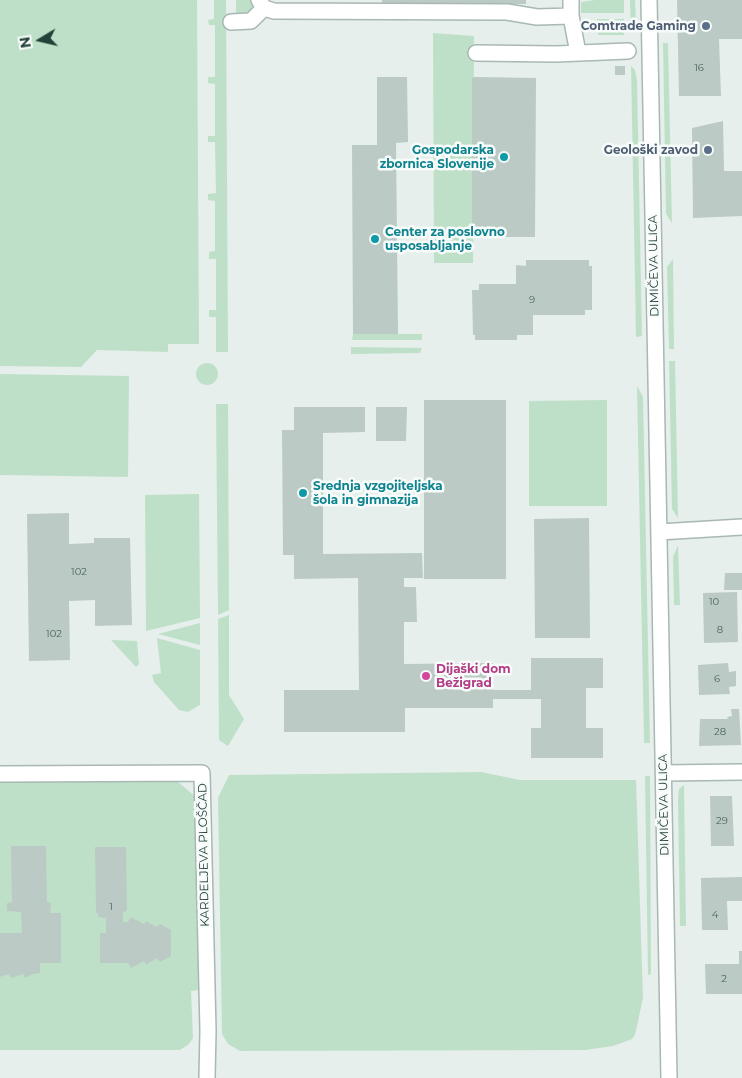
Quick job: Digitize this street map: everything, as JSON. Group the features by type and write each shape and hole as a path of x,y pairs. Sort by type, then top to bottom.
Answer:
{"street":[{"path":"571,0 570,16 578,53"},
{"name":"DIMIČEVA ULICA","path":"649,0 669,1078"},
{"path":"232,22 251,21 262,4 274,11 507,12 537,17 570,16"},
{"path":"476,53 578,53 628,50"},
{"path":"659,532 742,528"},
{"path":"664,773 742,772"},
{"name":"KARDELJEVA PLOŠČAD","path":"0,774 202,773 208,1031 207,1078"}],"green space":[{"path":"0,0 197,0 199,344 168,344 168,352 97,350 81,367 0,366"},
{"path":"214,0 226,0 228,352 216,352 216,317 209,317 209,310 216,310 216,259 209,259 209,252 215,251 215,201 208,200 208,194 216,193 215,142 208,142 208,136 215,136 215,84 208,83 208,77 215,77 215,25 209,25 208,20 214,19"},
{"path":"236,0 253,0 251,14 236,15"},
{"path":"624,0 624,13 581,13 581,2"},
{"path":"630,0 635,0 636,23 631,32"},
{"path":"597,19 624,19 624,35 598,35"},
{"path":"433,33 474,36 473,263 434,263"},
{"path":"663,43 668,43 672,223 666,214"},
{"path":"631,66 635,70 637,80 642,336 636,337"},
{"path":"673,259 674,349 669,349 667,267"},
{"path":"353,334 422,334 422,340 352,340"},
{"path":"351,347 422,348 420,353 351,354"},
{"path":"669,361 675,361 678,518 672,509"},
{"path":"207,363 215,366 218,374 215,382 207,385 199,382 196,374 199,366"},
{"path":"0,374 129,376 128,477 0,475"},
{"path":"637,386 643,397 650,743 644,743"},
{"path":"607,400 607,506 529,506 529,401"},
{"path":"216,404 228,404 229,610 218,615"},
{"path":"199,494 200,618 146,631 145,495"},
{"path":"678,545 680,605 674,605 673,557"},
{"path":"229,615 229,695 244,719 228,746 219,740 218,619"},
{"path":"200,623 200,645 158,634"},
{"path":"157,638 200,650 200,705 188,712 179,710 154,682 152,675 161,673"},
{"path":"111,640 137,641 139,664 136,667"},
{"path":"481,772 520,780 636,780 643,998 635,1035 632,1039 613,1046 585,1050 240,1051 228,1044 222,1034 218,798 229,775"},
{"path":"645,776 650,776 651,974 648,975"},
{"path":"0,782 178,782 197,798 199,990 191,991 193,1038 189,1044 180,1050 0,1050"},
{"path":"684,785 686,926 680,926 678,800 679,789"}],"building":[{"path":"382,0 526,0 526,4 382,5"},
{"path":"677,0 742,0 742,39 719,39 721,96 679,96"},
{"path":"615,66 625,66 625,75 615,75"},
{"name":"Center za poslovno usposabljanje","path":"377,77 407,77 408,142 396,143 398,334 353,334 352,145 377,145"},
{"name":"Gospodarska zbornica Slovenije","path":"472,78 536,78 535,237 472,237"},
{"name":"Geološki zavod","path":"723,121 724,171 742,171 742,216 693,218 692,128"},
{"path":"526,260 589,260 589,266 592,266 592,310 585,310 585,315 533,315 533,335 517,335 517,340 475,340 475,335 473,335 472,290 479,290 479,284 516,284 516,265 526,266"},
{"path":"424,400 506,400 506,579 424,579"},
{"name":"Dijaški dom Bežigrad","path":"294,407 365,407 365,432 323,433 323,554 422,553 423,578 404,578 404,587 416,587 417,622 404,622 404,664 493,663 493,690 531,690 531,658 603,658 603,688 586,688 586,728 603,728 603,758 531,758 531,728 541,728 541,699 493,699 493,708 405,708 405,732 284,732 284,690 359,690 358,578 294,579 294,555 283,555 282,430 294,430"},
{"path":"376,407 407,407 406,441 376,441"},
{"path":"69,513 69,544 94,543 94,538 130,538 132,625 95,626 95,600 69,601 70,660 29,661 27,514"},
{"path":"589,518 590,638 535,638 534,519"},
{"path":"725,573 742,573 742,590 724,590"},
{"path":"737,592 738,642 704,643 703,593"},
{"path":"728,663 729,672 736,671 736,686 729,687 730,694 699,695 698,665"},
{"path":"731,709 739,709 741,745 699,746 700,719 728,719 727,717 732,716"},
{"path":"710,796 732,796 734,846 711,846"},
{"path":"11,846 46,846 47,902 51,903 50,913 61,913 61,963 40,963 40,973 25,978 23,974 11,978 9,974 0,977 0,933 22,933 21,912 7,911 7,903 12,902"},
{"path":"95,847 126,847 127,911 123,912 123,922 128,922 131,917 144,924 146,921 157,927 160,924 171,930 171,956 160,962 157,958 146,965 144,961 131,968 128,963 100,963 100,933 106,933 106,918 98,917 98,913 96,913"},
{"path":"742,877 742,901 727,901 728,930 702,930 701,878"},
{"path":"739,951 742,951 742,994 706,994 705,964 739,964"}],"place":[{"name":"Comtrade Gaming","path":"706,26"},
{"name":"Geološki zavod","path":"708,150"},
{"name":"Gospodarska zbornica Slovenije","path":"504,157"},
{"name":"Center za poslovno usposabljanje","path":"375,239"},
{"name":"Srednja vzgojiteljska šola in gimnazija","path":"303,493"},
{"name":"Dijaški dom Bežigrad","path":"426,676"}]}
